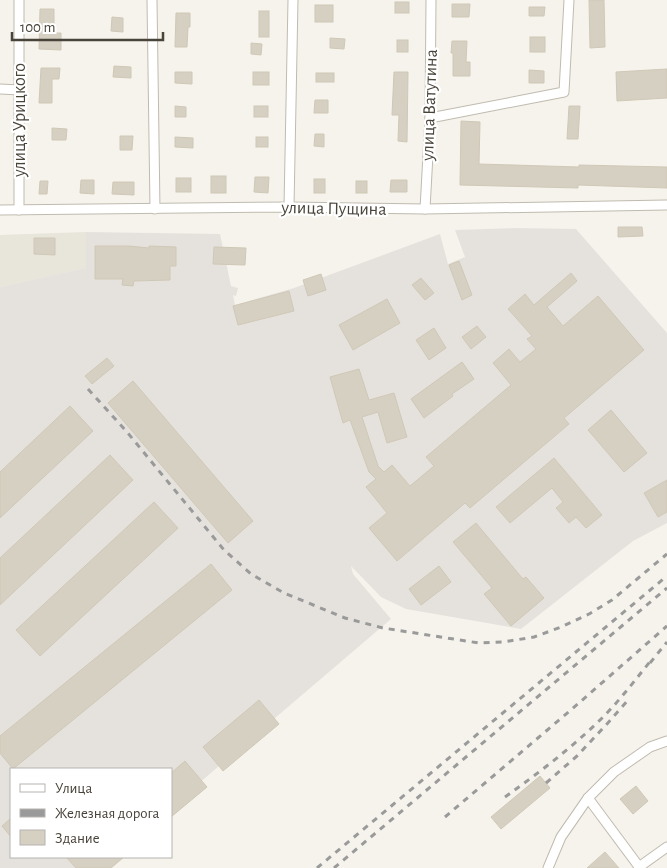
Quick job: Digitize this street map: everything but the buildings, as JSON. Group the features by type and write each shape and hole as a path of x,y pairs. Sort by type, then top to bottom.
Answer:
{"street":[{"name":"улица Урицкого","path":"19,0 19,210"},
{"path":"152,0 156,209"},
{"path":"289,207 292,0"},
{"name":"улица Ватутина","path":"425,209 430,118 432,0"},
{"path":"430,118 564,92 569,0"},
{"path":"0,89 20,90"},
{"name":"улица Пущина","path":"0,210 289,207 425,209 667,205"},
{"path":"548,868 561,837 588,798 614,772 650,747 667,741"},
{"path":"588,798 640,867 667,847"}],"shaded area":[{"path":"515,228 576,229 667,333 667,523 633,541 521,629 406,609 381,597 351,566 353,574 391,619 172,806 172,768 10,768 10,858 112,858 100,868 0,868 0,287 86,268 86,232 220,234 231,286 238,288 236,296 233,295 235,305 294,288 440,234 448,264 465,257 455,230"},
{"path":"86,232 87,268 0,287 0,235"}],"railway":[{"path":"88,389 127,432 224,550 251,574 284,593 345,618 383,628 479,643 503,642 534,637 589,614 612,600 667,554"},
{"path":"317,868 667,576"},
{"path":"334,868 667,588"},
{"path":"445,817 667,626"},
{"path":"650,663 667,642"},
{"path":"505,797 553,761 598,722 653,658"},
{"path":"546,783 577,756 628,700"}]}
